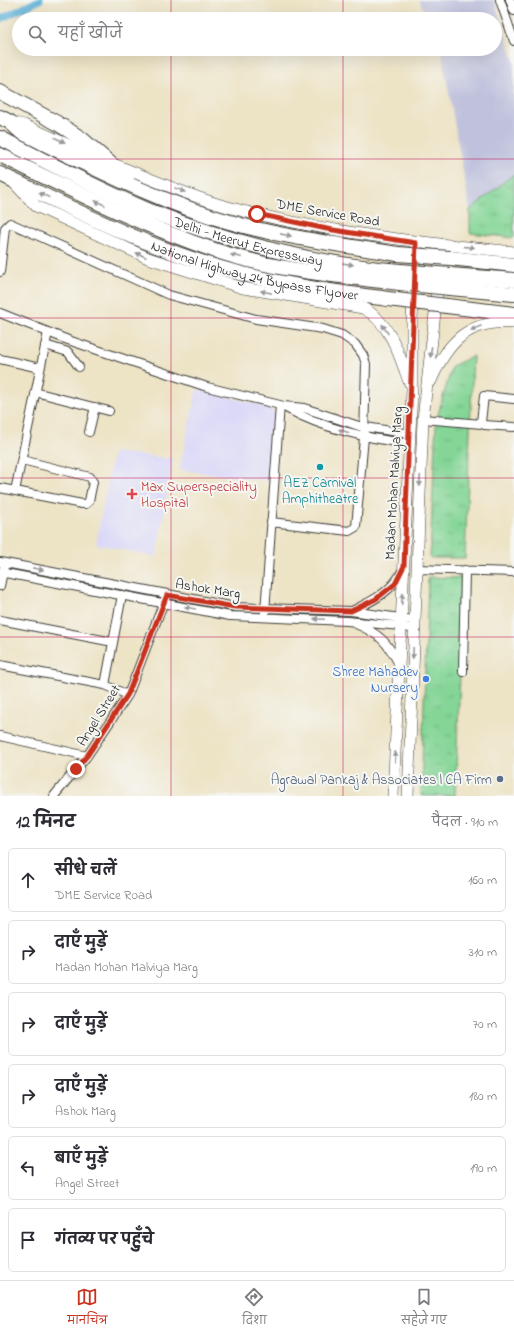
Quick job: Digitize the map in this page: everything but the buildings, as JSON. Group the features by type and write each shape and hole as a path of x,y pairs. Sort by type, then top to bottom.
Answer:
{"highway":[{"path":"0,92 82,139 108,162 152,195"},
{"path":"5,119 21,132 152,195 252,228 290,236 398,254 514,265"},
{"name":"Delhi - Meerut Expressway","path":"0,138 150,211 222,236 290,254 399,277"},
{"name":"Delhi - Meerut Expressway","path":"0,155 135,220 214,250 287,268 450,281 514,280"},
{"name":"National Highway 24 Bypass Flyover","path":"4,176 117,231 181,255 243,274 310,288 514,314"},
{"name":"Delhi - Meerut Expressway","path":"450,281 514,294"}],"main road":[{"name":"DME Service Road","path":"5,119 24,124 108,162 187,193 257,214 327,229 416,243 514,252"},
{"path":"4,176 36,206 148,258 243,288 363,308 374,314 387,331 397,348 412,390"},
{"name":"Madan Mohan Malviya Marg","path":"393,796 410,439 412,319 416,243"},
{"name":"Madan Mohan Malviya Marg","path":"408,796 423,418 441,245"},
{"path":"426,396 438,365 448,349 459,338 481,326 497,321 514,323"}],"street":[{"path":"500,0 514,41"},
{"path":"510,0 514,11"},
{"path":"0,272 5,228 10,223 169,295 256,319 323,329 342,335 355,344 363,355 366,364 364,437 354,529 349,531 271,522"},
{"path":"0,313 48,332 207,387 282,406 304,408 410,439"},
{"path":"15,491 48,332"},
{"path":"45,345 68,352 79,367"},
{"path":"0,359 40,368"},
{"path":"35,392 109,411"},
{"path":"482,424 483,397 514,399"},
{"path":"282,406 302,417 364,437 410,439"},
{"path":"264,617 282,406"},
{"path":"89,432 95,407"},
{"path":"423,418 514,427"},
{"path":"0,488 84,504 89,501 93,482 88,476 22,460"},
{"path":"0,586 2,563"},
{"name":"Ashok Marg","path":"2,563 235,607 351,611 414,624"},
{"path":"351,611 376,599 395,584 404,566"},
{"path":"416,569 514,572"},
{"path":"463,672 465,570"},
{"name":"Ashok Marg","path":"1,572 230,616 347,621 401,621"},
{"path":"105,685 122,595"},
{"name":"Angel Street","path":"54,796 87,756 128,694 167,595"},
{"path":"0,620 113,642"},
{"path":"347,621 378,635 388,645 399,664"},
{"path":"0,665 105,685 128,694"},
{"path":"0,736 87,756"}],"shaded area":[{"path":"419,0 494,0 498,12 425,12"},
{"path":"502,24 514,61 514,174 470,210 442,56 502,56"},
{"path":"197,389 269,407 276,415 272,481 179,470"},
{"path":"113,452 173,459 156,557 96,544"}],"green space":[{"path":"514,174 514,238 470,233 470,210"},
{"path":"473,356 465,558 430,558 436,421 452,366"},
{"path":"428,577 464,578 455,796 421,796"}],"waterway":[{"path":"15,12 40,0"},
{"path":"0,19 12,13"}],"place":[{"name":"AEZ Carnival Amphitheatre","path":"320,467"},
{"name":"Max Superspeciality Hospital","path":"132,494"},
{"name":"Shree Mahadev Nursery","path":"426,679"},
{"name":"Agrawal Pankaj & Associates | CA Firm","path":"500,779"}],"route":[{"path":"76,769 87,756 128,694 167,595 235,607 351,611 376,599 395,584 404,566 412,390 412,319 416,243 327,229 257,214"}]}
